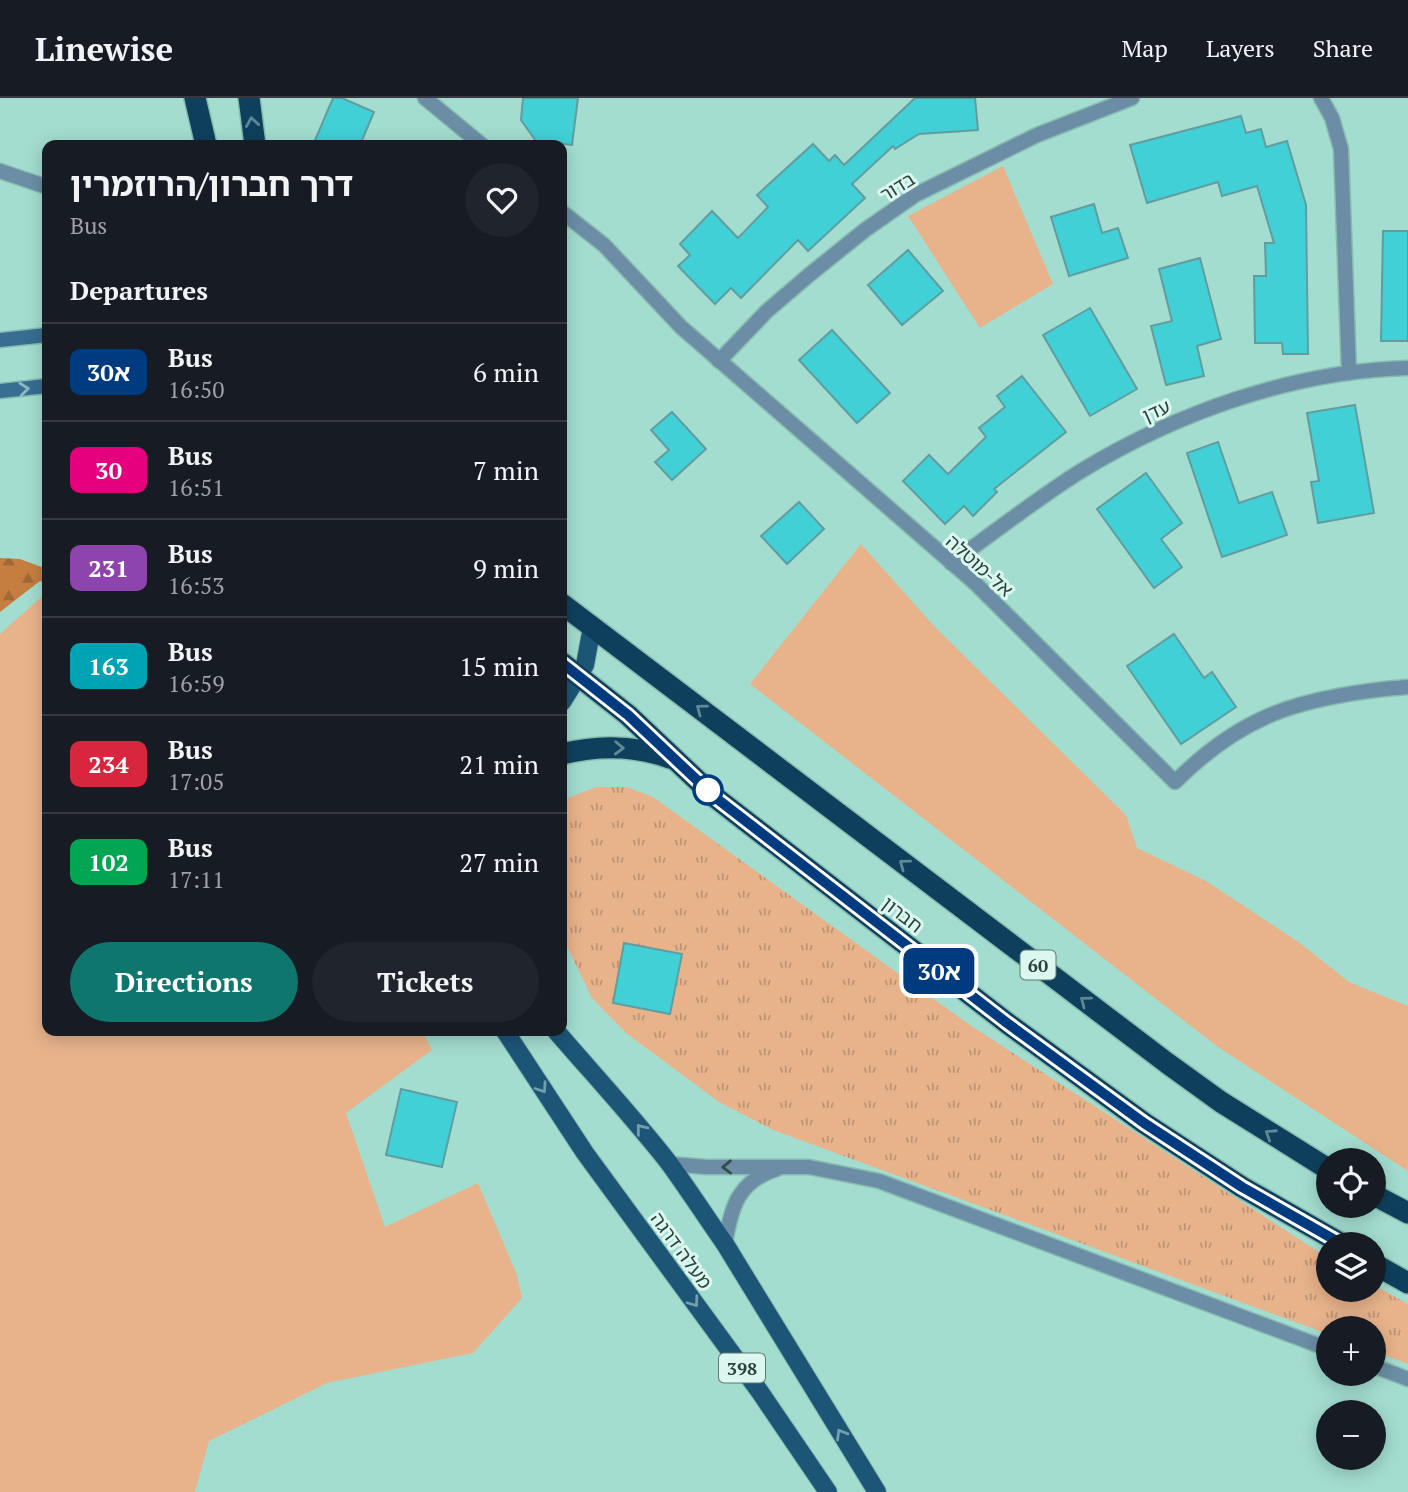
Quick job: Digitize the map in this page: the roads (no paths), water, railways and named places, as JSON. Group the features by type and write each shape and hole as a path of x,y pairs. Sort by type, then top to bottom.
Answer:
{"highway":[{"path":"195,98 205,140"},
{"path":"249,98 255,140"},
{"name":"60","path":"567,608 1167,1063 1221,1102 1316,1161"},
{"name":"חברון","path":"567,667 628,715 716,798 1007,1023 1144,1123 1242,1187 1321,1232"},
{"path":"567,753 622,747 675,760"},
{"path":"1386,1201 1408,1213"},
{"path":"1386,1271 1408,1283"}],"main road":[{"path":"0,340 42,336"},
{"path":"0,391 42,387"},
{"path":"567,694 579,676 589,651 592,626"},
{"name":"מעלה דרגה","path":"508,1036 582,1148 760,1392 828,1492"},
{"name":"מעלה דרגה","path":"560,1036 669,1164 725,1244 877,1492"}],"street":[{"path":"425,98 476,140"},
{"name":"בדור","path":"719,361 767,311 809,275 864,230 915,195 1037,135 1132,98"},
{"path":"1321,98 1332,118 1341,149 1349,373"},
{"path":"0,171 42,185"},
{"name":"אל-מוטלה","path":"567,216 604,245 681,327 975,583 1175,782 1190,766 1234,734 1268,716 1336,697 1408,687"},
{"name":"עדן","path":"951,563 1080,472 1149,433 1203,411 1277,388 1367,369 1408,368"},
{"path":"669,1164 707,1167 785,1166 834,1170 879,1181 1316,1345"},
{"path":"725,1244 729,1221 738,1196 764,1173 785,1166"},
{"path":"1386,1371 1408,1379"}]}
